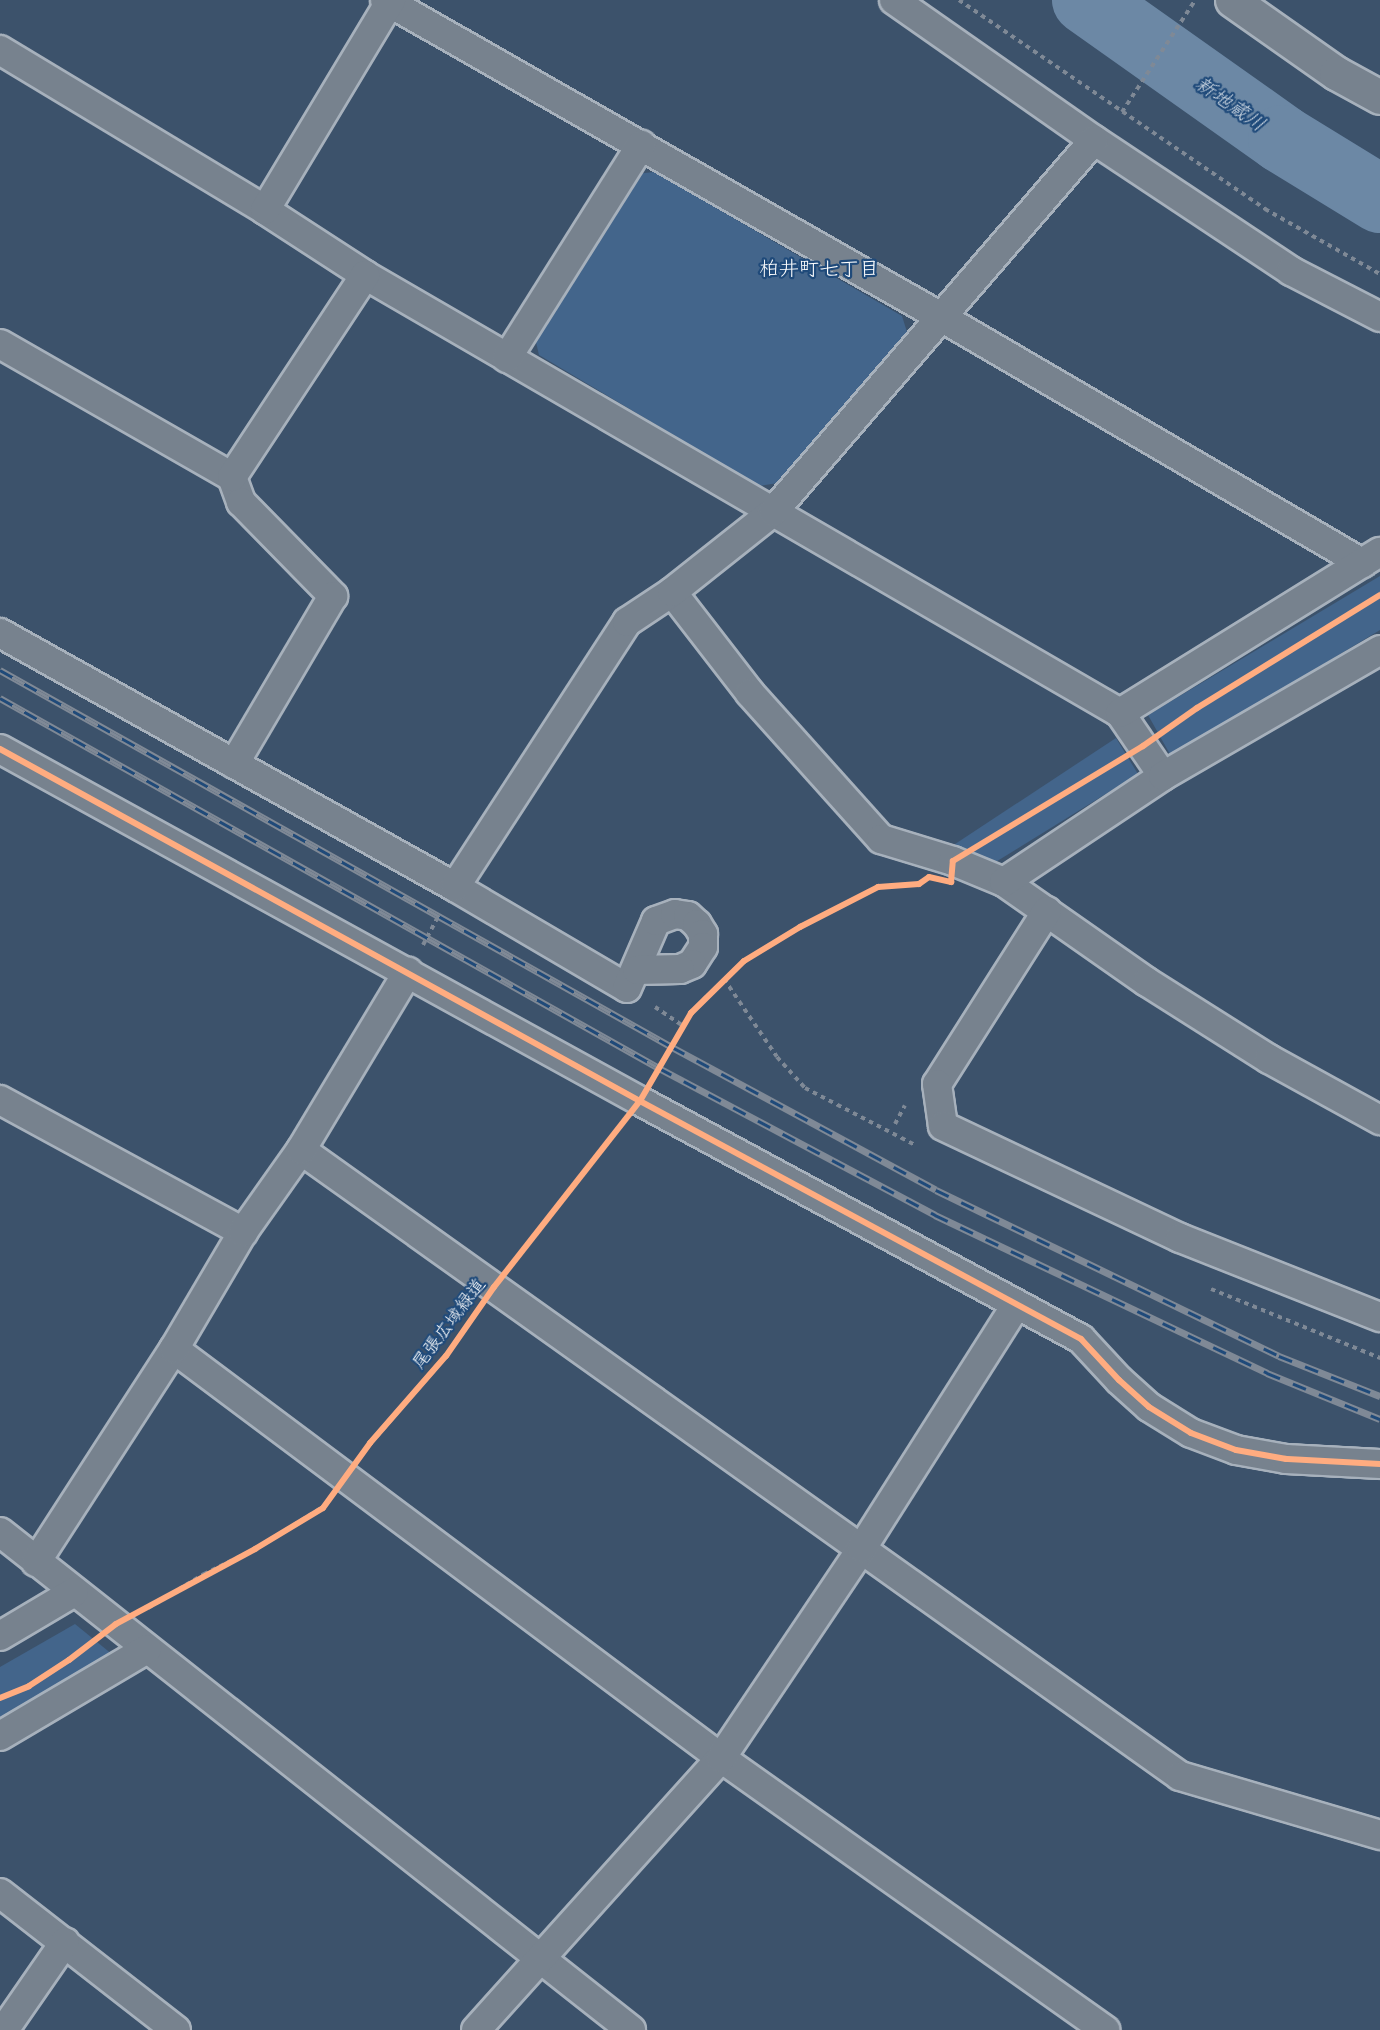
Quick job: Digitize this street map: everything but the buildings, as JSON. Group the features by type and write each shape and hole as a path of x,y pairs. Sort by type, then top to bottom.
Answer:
{"street":[{"path":"265,210 389,0 941,317 1371,558 1120,713"},
{"path":"894,0 1095,140 1291,271 1380,317"},
{"path":"1232,0 1336,73 1380,97"},
{"path":"0,50 265,210 365,275 1120,713 1163,776"},
{"path":"455,887 627,622 672,592 772,512 1095,140"},
{"path":"507,358 641,145"},
{"path":"232,477 365,275"},
{"path":"0,344 232,477 241,502 333,596 234,764"},
{"path":"672,592 750,693 881,839 953,861 1004,882 1147,982 1269,1059 1379,1111"},
{"path":"0,633 455,887 627,988 637,970"},
{"path":"1004,882 1163,776 1380,650"},
{"path":"0,749 640,1101 1081,1339 1119,1380 1149,1407 1191,1433 1236,1450 1286,1459 1380,1464"},
{"path":"1047,911 937,1084 943,1126 1180,1238 1380,1317"},
{"path":"36,1562 174,1349 243,1232 301,1150 408,972"},
{"path":"0,1100 243,1232"},
{"path":"301,1150 1180,1776 1380,1835"},
{"path":"476,2030 721,1758 862,1548 1016,1305"},
{"path":"174,1349 721,1758 1105,2030"},
{"path":"0,1532 631,2030"},
{"path":"0,1636 74,1592"},
{"path":"0,1736 147,1649"},
{"path":"0,1893 176,2030"},
{"path":"4,2030 65,1942"}],"path":[{"path":"959,0 1265,209 1380,274"},
{"path":"1126,103 1194,2"},
{"path":"408,972 455,887"},
{"path":"715,987 744,962 800,927 857,899"},
{"path":"895,1124 908,1099"}],"shaded area":[{"path":"654,172 902,316 907,332 778,483 759,486 539,355 535,338 635,174"},
{"path":"1380,576 1380,630 1171,756 1148,715"},
{"path":"1116,738 1138,774 994,863 946,850"},
{"path":"75,1624 113,1655 0,1719 0,1667"}],"waterway":[{"name":"新地蔵川","path":"1086,0 1282,139 1380,199"}],"railway":[{"path":"0,670 672,1047 936,1190 1279,1356 1380,1396"},
{"path":"0,698 659,1068 935,1215 1267,1373 1380,1419"}],"cycle path":[{"name":"尾張広域緑道","path":"0,1698 29,1686 69,1660 116,1624 255,1549 323,1508 370,1443 446,1356 494,1287 640,1101 691,1013 744,961 800,927 878,887 919,884 929,877 951,882 953,861 1143,746 1197,708 1380,595"},
{"path":"0,749 640,1101 1081,1339 1119,1380 1149,1407 1191,1433 1236,1450 1286,1459 1380,1464"}],"district":[{"name":"柏井町七丁目","path":"819,267"}]}
